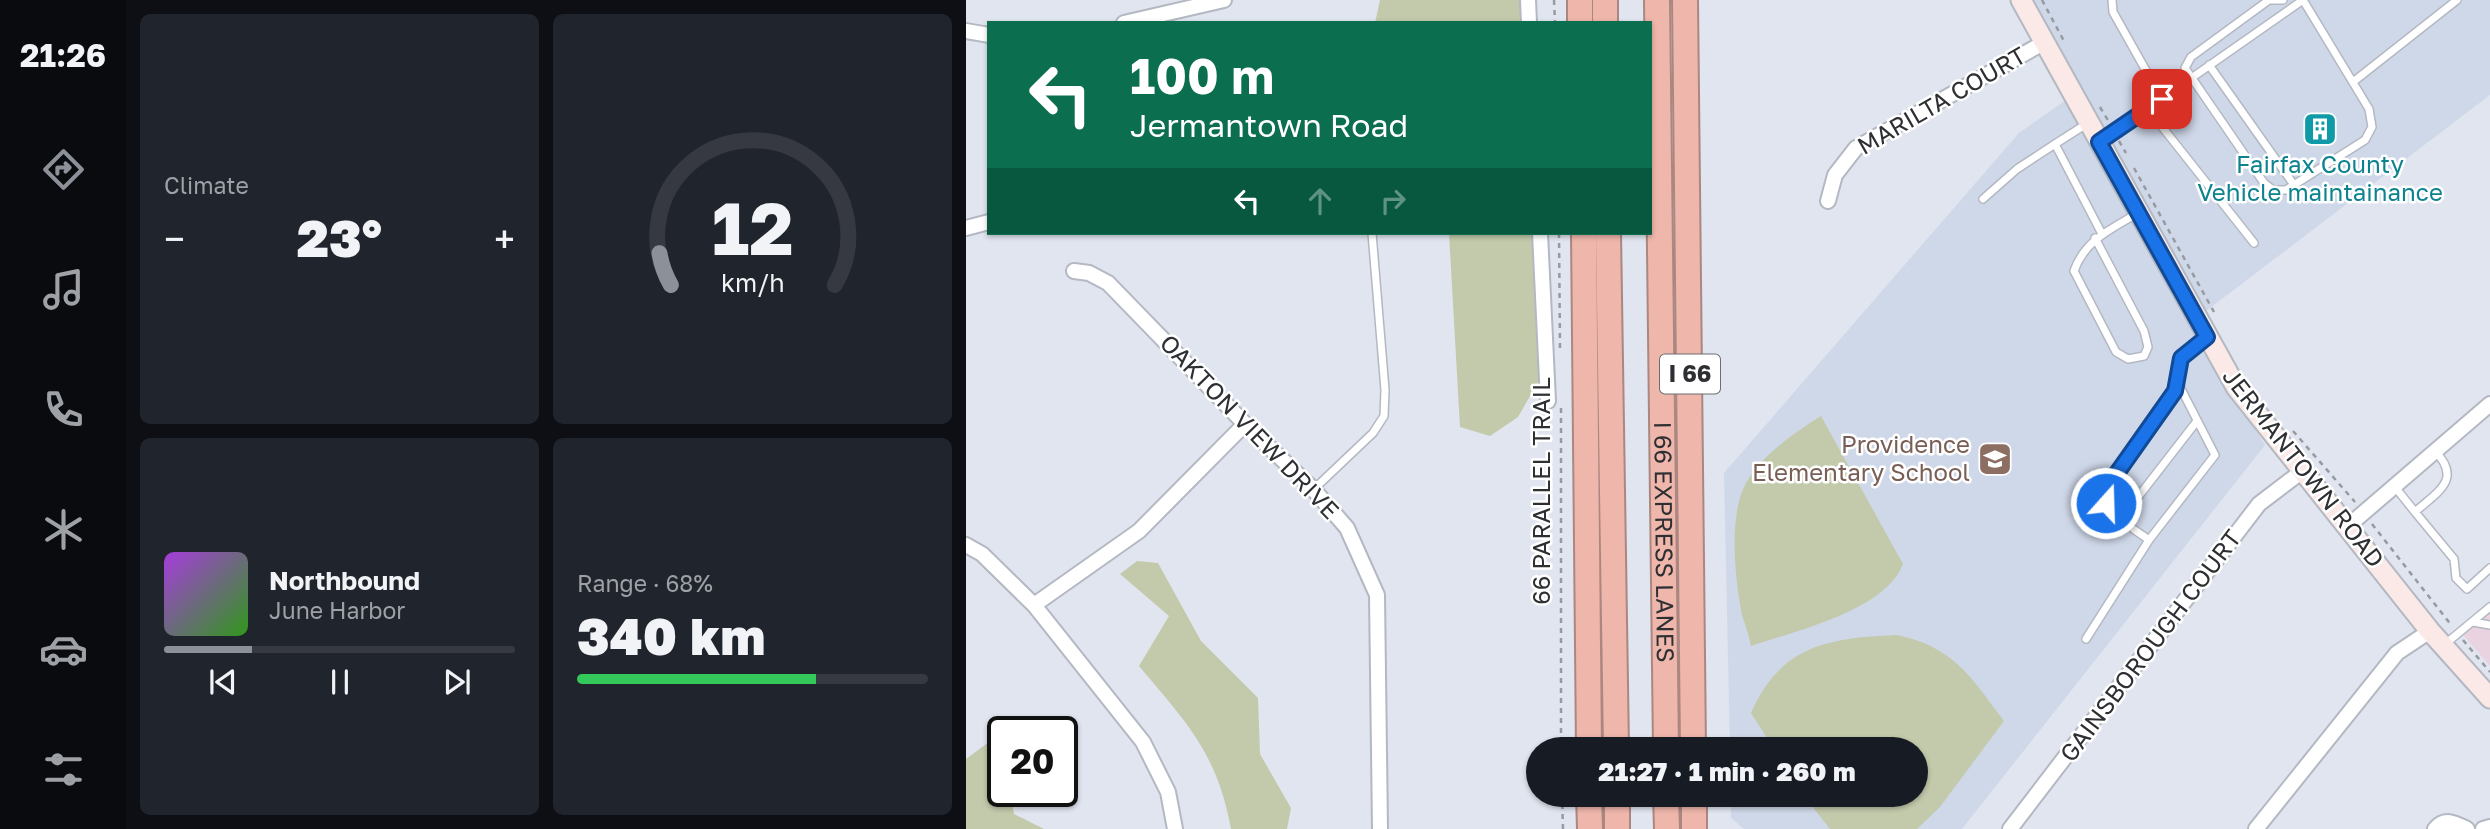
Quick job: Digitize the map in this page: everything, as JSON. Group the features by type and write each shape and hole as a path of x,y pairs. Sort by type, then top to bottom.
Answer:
{"highway":[{"path":"1580,0 1580,21"},
{"path":"1605,0 1605,21"},
{"name":"I 66 EXPRESS LANES","path":"1657,0 1666,737"},
{"name":"I 66","path":"1685,0 1693,737"},
{"path":"1584,235 1589,737"},
{"name":"I 66 EXPRESS LANES","path":"1608,235 1616,737"},
{"path":"1589,807 1590,829"},
{"path":"1617,807 1617,829"},
{"path":"1667,807 1667,829"},
{"path":"1694,807 1694,829"}],"main road":[{"name":"JERMANTOWN ROAD","path":"2021,0 2088,123 2107,137 2138,213 2242,396 2430,631 2450,639 2490,698"}],"street":[{"path":"1133,21 1224,0"},
{"path":"1528,0 1529,21"},
{"path":"966,31 987,35"},
{"name":"MARILTA COURT","path":"1828,201 1835,175 1856,148 2045,42"},
{"path":"966,228 987,223"},
{"path":"1540,235 1554,403"},
{"name":"OAKTON VIEW DRIVE","path":"1074,271 1089,273 1108,283 1245,424 1314,490 1347,528 1377,595 1380,829"},
{"path":"2347,527 2490,404"},
{"path":"1034,605 1139,531 1245,424"},
{"name":"GAINSBOROUGH COURT","path":"2010,829 2259,504 2301,471"},
{"path":"966,545 982,554 1034,605 1143,742 1168,792 1175,829"},
{"path":"2256,829 2397,653 2430,631"},
{"path":"2435,829 2447,821 2467,829"},
{"path":"2483,829 2490,827"}],"lane":[{"path":"2105,0 2162,99"},
{"path":"2112,0 2113,12"},
{"path":"2107,137 2190,78 2303,0 2369,109 2372,127 2365,140 2286,190 2273,190 2263,183 2190,78 2185,68 2190,57 2269,0 2283,0"},
{"path":"2353,82 2456,0"},
{"path":"2234,26 2245,40"},
{"path":"2209,65 2294,185"},
{"path":"2148,109 2254,243"},
{"path":"1983,199 2017,169 2088,123"},
{"path":"2055,144 2099,236 2144,331 2148,347 2144,356 2128,359 2116,352 2074,271 2080,255 2099,236 2138,213"},
{"path":"1314,490 1373,433 1384,416 1385,390 1372,235"},
{"path":"2149,540 2121,519 2106,503 2105,490 2175,391 2181,358 2207,337"},
{"path":"2086,639 2149,540 2215,455 2177,381"},
{"path":"2121,519 2197,421"},
{"path":"2416,512 2446,483 2449,473 2445,461 2435,451"},
{"path":"2394,486 2454,559 2456,578 2467,589 2490,568"},
{"path":"2450,639 2490,607"},
{"path":"2473,622 2490,625"}],"path":[{"path":"1554,0 1555,21"},
{"path":"2042,0 2069,51"},
{"path":"2095,98 2107,137 2184,255 2216,317"},
{"name":"66 PARALLEL TRAIL","path":"1559,235 1560,351"},
{"name":"66 PARALLEL TRAIL","path":"1554,403 1561,737"},
{"path":"2288,425 2363,513 2450,639 2490,672"},
{"path":"1562,807 1563,829"}],"shaded area":[{"path":"2029,0 2490,0 2490,95 2206,311"},
{"name":"Providence Elementary School","path":"2066,100 2185,318 2265,445 1962,829 1744,829 1731,818 1731,807 1928,807 1928,737 1730,737 1724,473 2019,133"},
{"path":"2490,601 2490,666 2458,629"}],"green space":[{"path":"1380,0 1521,0 1522,21 1375,21"},
{"path":"1449,235 1534,235 1542,375 1518,417 1490,436 1460,427"},
{"path":"1821,416 1903,564 1893,580 1878,595 1859,607 1814,626 1751,646 1742,615 1735,566 1735,530 1740,496 1753,472 1770,454"},
{"path":"1137,561 1158,563 1201,641 1258,698 1260,754 1291,808 1287,829 1231,829 1217,779 1198,740 1139,666 1169,616 1120,574"},
{"path":"1897,635 1917,640 1947,656 1971,678 2004,721 1940,807 1917,829 1830,829 1813,807 1928,807 1928,737 1766,737 1751,713 1763,690 1777,672 1793,659 1810,649 1829,643"},
{"path":"987,743 987,807 1013,807 1014,814 1044,829 966,829 966,759"}],"place":[{"name":"Fairfax County Vehicle maintainance","path":"2320,129"},
{"name":"Providence Elementary School","path":"1995,459"}],"route":[{"path":"2106,503 2105,490 2175,391 2181,358 2190,348 2207,337 2099,142 2162,99"}]}
